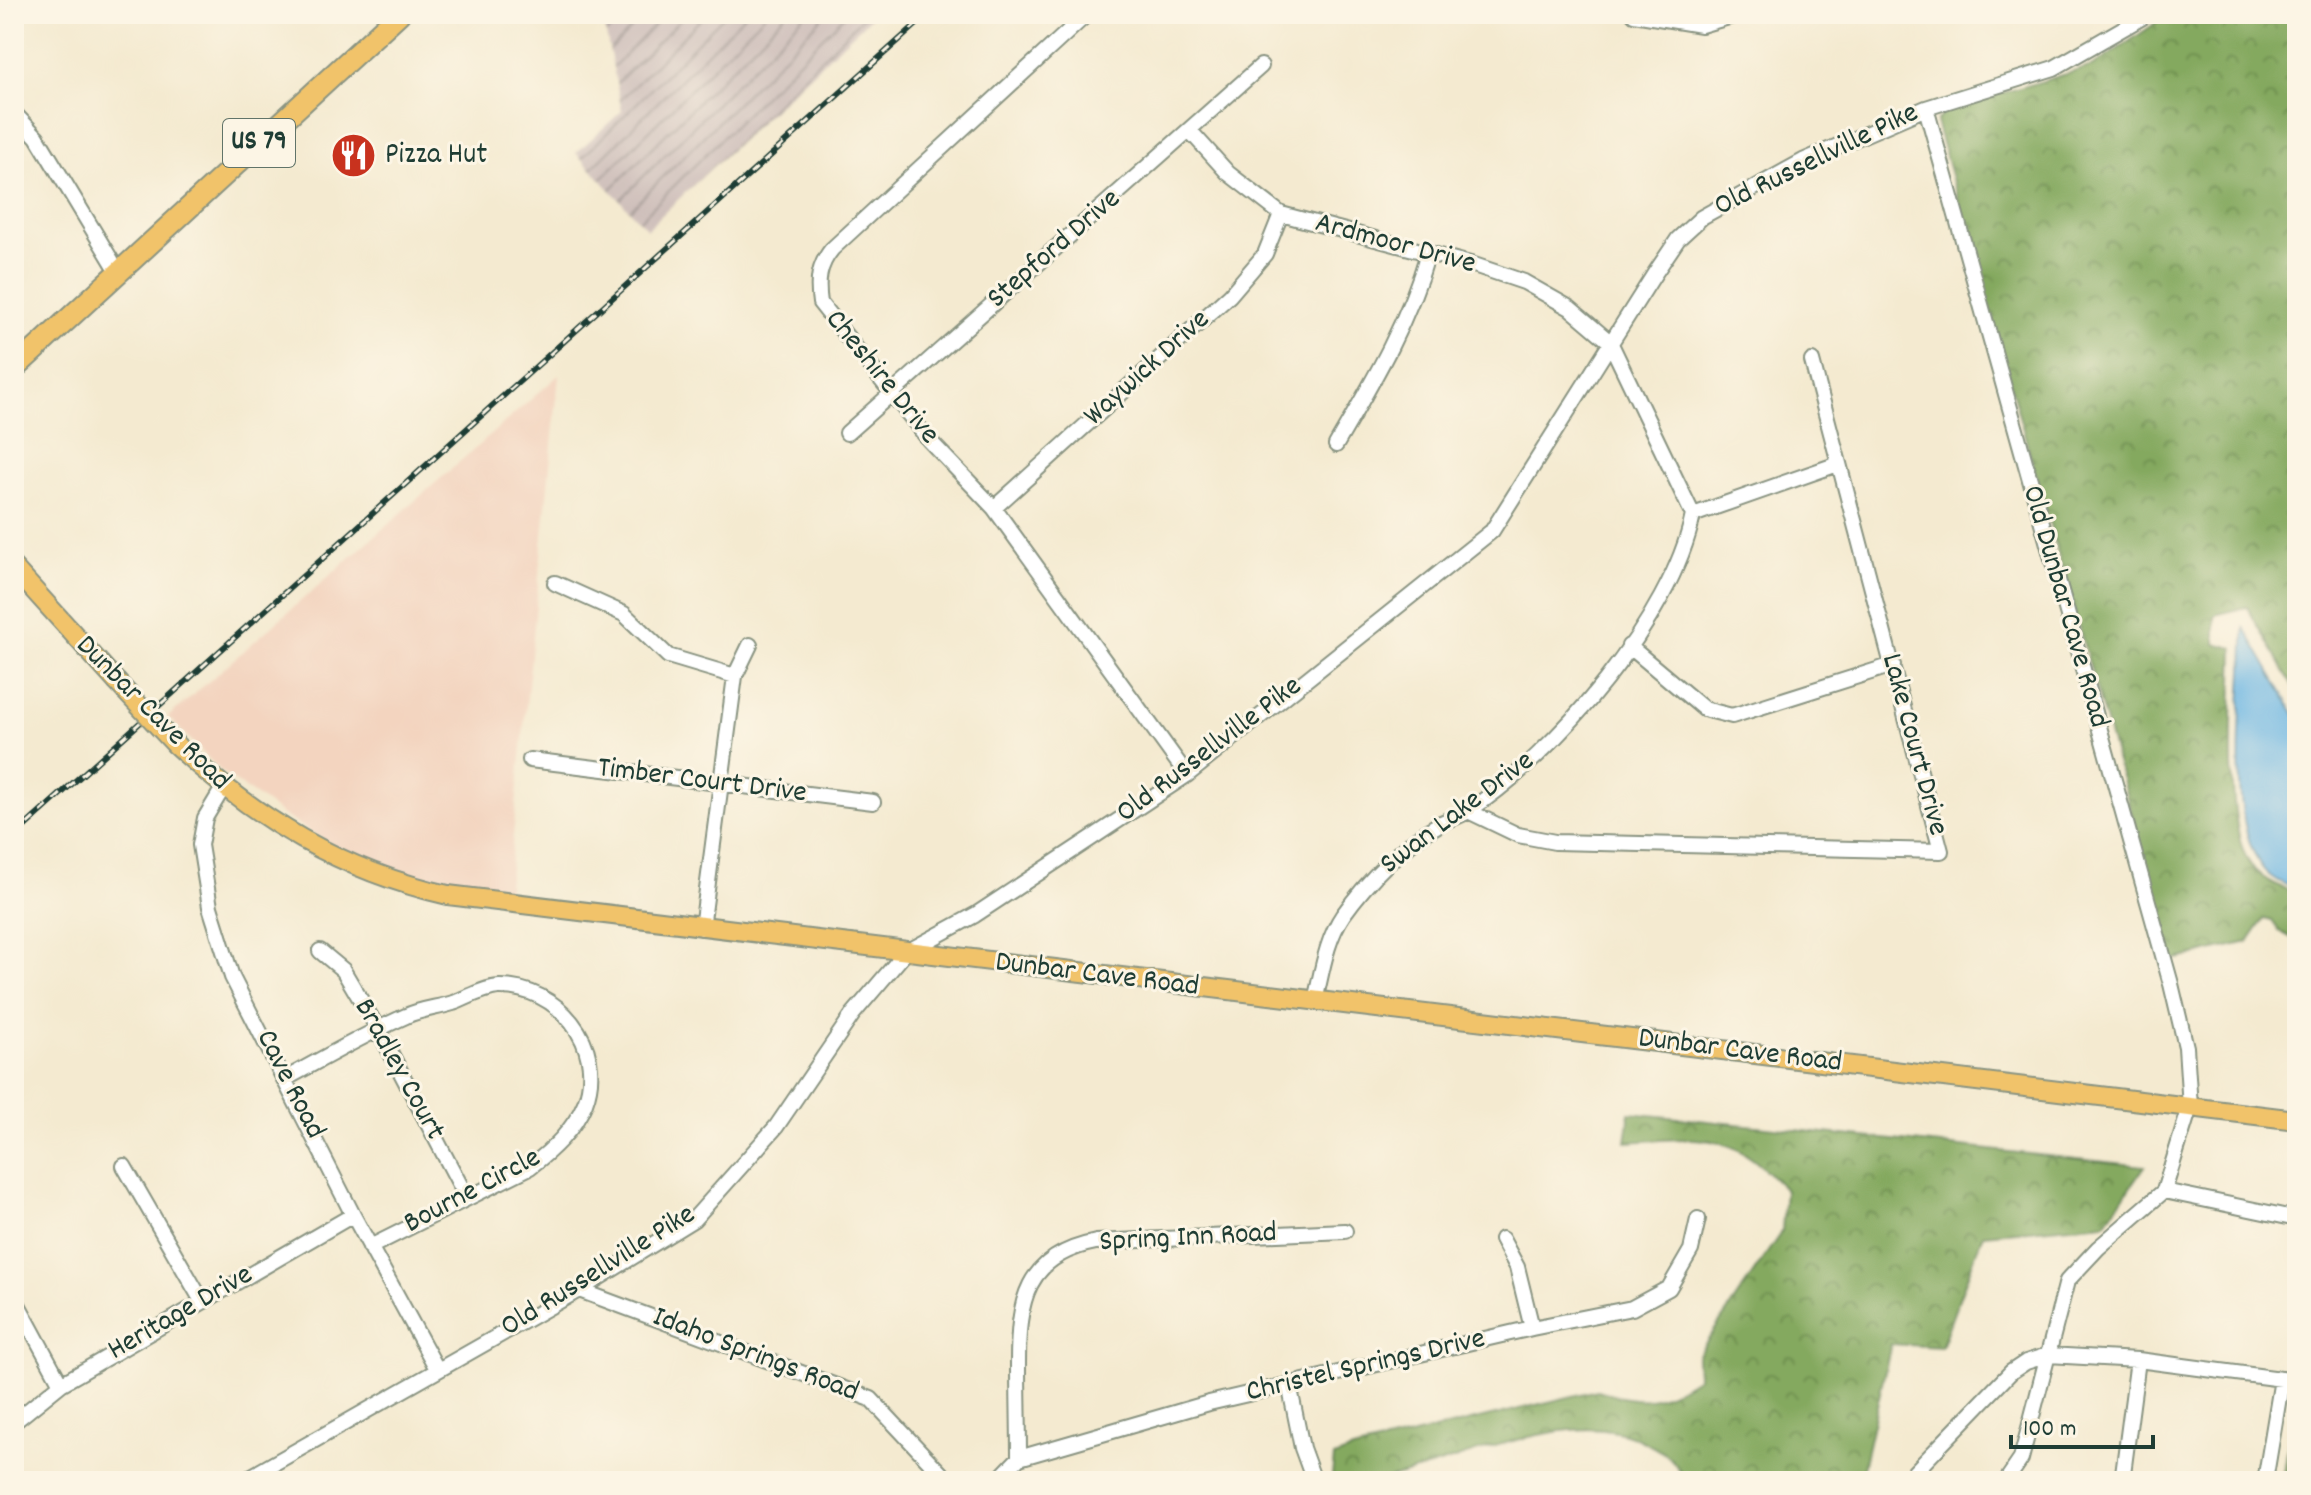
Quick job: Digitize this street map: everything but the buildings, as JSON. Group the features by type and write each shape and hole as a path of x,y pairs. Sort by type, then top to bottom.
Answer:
{"highway":[{"name":"US 79","path":"14,369 389,17"}],"main road":[{"name":"Dunbar Cave Road","path":"14,568 176,745 223,788 303,842 394,881 475,899 702,928 2297,1120"}],"street":[{"name":"Cheshire Drive","path":"1087,14 823,260 817,283 820,303 929,440 994,508 1187,775"},
{"path":"1634,14 1701,25 1739,14"},
{"name":"Old Russellville Pike","path":"243,1481 579,1290 694,1219 776,1127 853,1014 905,953 975,915 1187,775 1492,531 1678,239 1702,217 1803,161 1926,108 2054,68 2148,14"},
{"name":"Stepford Drive","path":"847,433 1191,132 1261,66"},
{"name":"Old Dunbar Cave Road","path":"1926,108 2171,984 2186,1047 2190,1107"},
{"path":"14,113 37,137 119,273"},
{"name":"Ardmoor Drive","path":"1191,132 1228,173 1281,214 1524,282 1570,308 1610,342"},
{"name":"Waywick Drive","path":"994,508 1230,295 1265,254 1281,214"},
{"path":"1336,445 1396,341 1415,298 1428,253"},
{"path":"1610,342 1693,515 1838,464"},
{"name":"Lake Court Drive","path":"1468,811 1518,835 1555,842 1941,851 1812,361"},
{"name":"Swan Lake Drive","path":"1315,1001 1330,940 1350,906 1381,869 1439,824 1468,811 1548,746 1629,646 1676,572 1693,515"},
{"path":"555,583 624,614 668,656 735,676"},
{"path":"702,928 735,676 750,645"},
{"path":"1629,646 1704,709 1732,716 1893,665"},
{"name":"Timber Court Drive","path":"530,760 873,802"},
{"name":"Cave Road","path":"223,788 205,818 200,845 210,907 232,977 287,1078 353,1215 437,1369"},
{"name":"Bradley Court","path":"320,951 343,970 378,1029 467,1198"},
{"name":"Bourne Circle","path":"287,1078 408,1014 494,987 520,988 541,995 561,1009 577,1027 588,1056 590,1080 585,1102 575,1123 553,1149 530,1167 370,1247"},
{"path":"2006,1481 2021,1459 2067,1281 2098,1248 2164,1191 2190,1107"},
{"path":"124,1166 202,1301"},
{"path":"2164,1191 2297,1219"},
{"name":"Heritage Drive","path":"14,1422 61,1384 353,1215"},
{"name":"Christel Springs Drive","path":"1019,1458 1209,1403 1632,1308 1669,1288 1691,1250 1698,1219"},
{"name":"Spring Inn Road","path":"1019,1458 1018,1315 1034,1278 1059,1254 1096,1242 1345,1231"},
{"path":"1502,1239 1517,1267 1532,1328"},
{"name":"Idaho Springs Road","path":"579,1290 871,1399 948,1481"},
{"path":"14,1297 61,1384"},
{"path":"1906,1481 2011,1372 2026,1362 2048,1355 2138,1360 2289,1380 2265,1481"},
{"path":"2122,1481 2138,1360"},
{"path":"1289,1384 1302,1448 1314,1481"},
{"path":"997,1481 1019,1458"}],"shaded area":[{"path":"602,14 874,14 647,229 576,153 622,111"},
{"path":"559,375 507,896 399,874 340,850 283,815 221,771 168,717"}],"green space":[{"path":"2169,14 2297,14 2297,693 2247,607 2215,615 2215,643 2234,648 2232,756 2240,840 2247,859 2262,877 2297,893 2297,941 2279,931 2272,921 2264,919 2248,942 2169,961 2149,875 1936,122 1945,110 2093,66"},
{"path":"1630,1113 2145,1166 2105,1223 1983,1234 1941,1347 1891,1344 1860,1481 1685,1481 1673,1461 1658,1449 1617,1432 1590,1429 1530,1437 1385,1479 1363,1482 1332,1476 1334,1457 1353,1450 1597,1390 1627,1398 1650,1399 1672,1392 1698,1377 1697,1356 1782,1231 1785,1190 1748,1156 1714,1141 1675,1139 1626,1142"},
{"path":"2296,1387 2297,1481 2283,1481"}],"water":[{"path":"2244,627 2297,718 2297,889 2273,878 2261,866 2250,842 2243,814 2239,750"}],"railway":[{"path":"14,836 928,14"}],"place":[{"name":"Pizza Hut","path":"354,156"}]}
